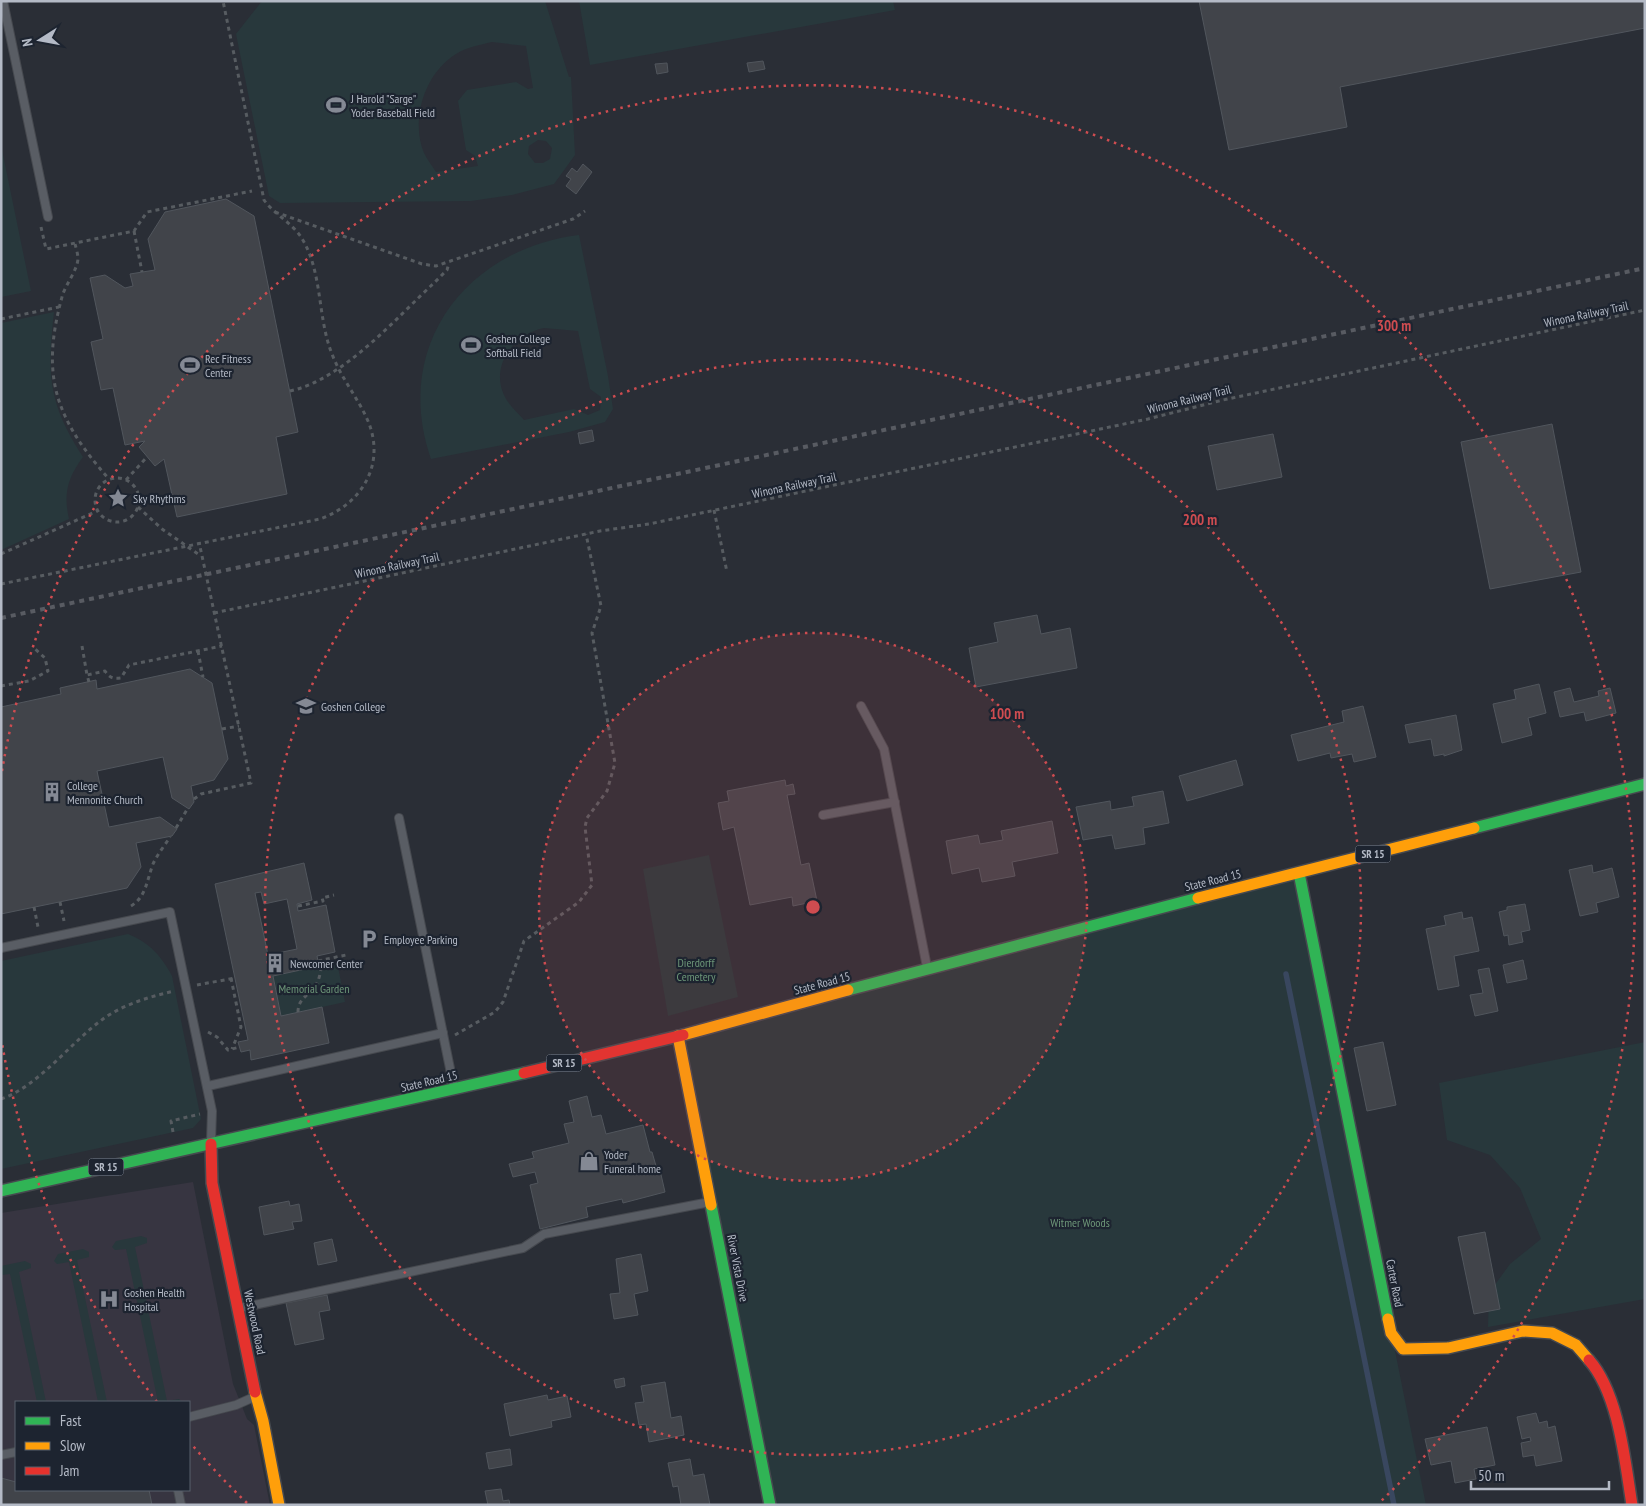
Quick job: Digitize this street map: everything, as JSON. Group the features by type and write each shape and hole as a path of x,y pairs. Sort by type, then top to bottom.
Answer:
{"main road":[{"name":"State Road 15","path":"1,1191 455,1090 678,1036 927,969 1645,784"},
{"name":"Carter Road","path":"1299,873 1391,1333 1403,1349 1424,1352 1524,1331 1551,1331 1578,1347 1600,1373 1613,1406 1632,1505"},
{"name":"River Vista Drive","path":"678,1036 770,1505"},
{"name":"Westwood Road","path":"210,1144 212,1183 256,1396 263,1421 278,1505"}],"lane":[{"path":"3,1 48,216"},
{"path":"861,706 884,749 927,969"},
{"path":"824,815 895,802"},
{"path":"399,818 455,1090"},
{"path":"1,948 170,912 208,1086 212,1111 210,1144"},
{"path":"208,1086 444,1036"},
{"path":"238,1308 523,1248 544,1234 711,1202"},
{"path":"190,1417 236,1405 256,1396"},
{"path":"1,1455 15,1452"},
{"path":"178,1491 181,1505"}],"path":[{"path":"1,584 320,518 344,508 357,497 366,485 372,471 374,443 367,419 340,370 327,338 310,258 295,230 272,211 261,192 223,1"},
{"path":"39,220 46,249 134,231 147,212 252,191"},
{"path":"272,211 422,264 436,266 450,263 573,219 585,211"},
{"path":"134,231 142,272"},
{"path":"75,244 78,259 59,307 52,363 57,399 65,420 76,438 109,479"},
{"path":"290,391 304,387 340,370 441,276 447,270 450,263"},
{"path":"1,319 59,307"},
{"name":"Winona Railway Trail","path":"214,613 586,534 648,524 1138,421 1223,400 1645,310"},
{"path":"126,480 147,457"},
{"path":"109,479 126,480 135,486 138,493 138,506 130,518 123,522 108,521 97,511 95,496 102,483 109,479"},
{"path":"138,506 162,529 202,556"},
{"path":"714,510 727,572"},
{"path":"1,554 97,511"},
{"path":"444,1036 473,1027 495,1012 503,1002 524,941 579,902 592,885 593,874 585,827 587,818 607,791 615,764 592,633 601,606 586,534"},
{"path":"194,799 201,794 251,783 199,542"},
{"path":"82,646 89,682"},
{"path":"87,675 105,671 109,677 121,678 130,665 222,646"},
{"path":"1,686 29,682 48,671 45,658 34,648"},
{"path":"198,651 203,677"},
{"path":"222,729 239,726"},
{"path":"176,828 188,808"},
{"path":"127,908 139,901 154,863 170,836"},
{"path":"298,906 322,901 322,898 334,895"},
{"path":"60,902 64,922"},
{"path":"34,908 38,927"},
{"path":"55,923 74,920"},
{"path":"29,929 46,925"},
{"path":"318,960 346,955"},
{"path":"298,1012 299,1004 315,987 320,976 323,960"},
{"path":"1,1099 32,1080 91,1028 114,1011 134,1002 233,978 241,1027 232,1049"},
{"path":"206,1030 217,1037 228,1050 240,1047"},
{"path":"173,1133 171,1121 201,1114"}],"shaded area":[{"name":"Goshen Health Hospital","path":"193,1182 233,1384 247,1419 254,1425 270,1505 1,1505 1,1213"}],"green space":[{"name":"J Harold \"Sarge\" Yoder Baseball Field","path":"262,1 545,1 569,77 571,77 575,155 554,184 512,195 471,201 280,203 269,196 236,34","holes":["492,42 526,46 533,88 528,89 516,82 467,90 458,101 466,150 475,156 478,166 436,172 424,153 420,140 419,126 423,98 436,73 445,62 469,48","538,140 546,141 552,148 550,159 543,163 535,163 528,154 529,146"]},
{"path":"579,1 893,1 895,10 590,65"},
{"path":"1,145 31,291 1,297"},
{"name":"Goshen College Softball Field","path":"579,235 613,409 605,422 569,432 431,459 421,418 422,379 431,343 448,310 472,282 502,260 538,244","holes":["544,328 578,331 590,389 601,397 600,410 588,415 574,409 524,420 508,402 501,387 502,364 507,354 522,337"]},
{"path":"54,312 51,354 53,388 63,420 71,438 83,457 68,486 67,510 69,519 1,550 1,323"},
{"name":"Dierdorff Cemetery","path":"709,855 738,997 668,1016 643,869"},
{"name":"Witmer Woods","path":"1299,873 1426,1505 770,1505 678,1036"},
{"path":"128,934 149,946 164,962 172,976 201,1119 193,1128 1,1169 1,961"},
{"name":"Memorial Garden","path":"337,962 345,1002 281,1016 273,976"},
{"path":"1645,1042 1645,1299 1488,1327 1489,1293 1510,1264 1541,1239 1520,1188 1490,1155 1447,1140 1439,1083"},
{"path":"141,1236 147,1238 147,1243 135,1247 167,1401 158,1401 126,1249 115,1250 112,1247 116,1241"},
{"path":"83,1249 89,1252 89,1257 77,1260 107,1401 98,1401 69,1262 57,1264 54,1261 58,1254"},
{"path":"25,1261 31,1264 31,1268 19,1272 46,1401 37,1401 10,1274 1,1275 1,1266"}],"building":[{"path":"1199,1 1645,1 1645,28 1340,87 1347,127 1229,150"},
{"path":"763,61 765,69 749,72 747,63"},
{"path":"667,63 668,72 657,74 655,64"},
{"path":"583,164 592,172 576,194 566,186 571,179 566,176 572,168 577,172"},
{"name":"Rec Fitness Center","path":"226,199 254,216 298,432 276,437 287,494 177,517 164,459 155,466 139,447 145,441 125,445 113,388 101,390 91,342 103,339 90,278 105,275 125,288 133,286 130,274 155,270 148,239 165,212"},
{"path":"1552,424 1581,572 1490,589 1461,442"},
{"path":"592,430 594,441 580,444 578,433"},
{"path":"1273,434 1282,477 1217,490 1208,446"},
{"path":"1037,615 1041,634 1070,628 1077,668 976,687 969,648 998,642 994,623"},
{"name":"College Mennonite Church","path":"190,669 212,683 228,759 214,780 191,786 194,802 189,809 172,798 163,757 97,771 109,827 160,817 177,829 172,836 136,843 141,867 127,888 1,914 1,707 61,694 60,688 96,680 97,689"},
{"path":"1539,684 1546,713 1528,718 1532,735 1502,743 1493,704 1516,699 1514,690"},
{"path":"1570,688 1574,702 1599,696 1598,691 1610,688 1616,713 1586,721 1584,712 1560,717 1554,692"},
{"path":"1363,706 1376,757 1354,762 1352,754 1331,758 1330,753 1298,761 1291,735 1344,722 1342,711"},
{"path":"1456,715 1462,750 1444,756 1444,754 1434,756 1431,739 1409,743 1405,725"},
{"path":"1236,760 1243,785 1187,801 1179,776"},
{"path":"785,780 786,786 793,784 795,794 787,795 801,865 809,863 817,901 793,906 792,897 750,905 734,827 723,830 718,803 729,801 727,791"},
{"path":"1163,791 1169,823 1143,828 1145,844 1115,849 1112,835 1083,840 1076,807 1110,801 1111,810 1134,806 1132,797"},
{"path":"1052,821 1058,853 1012,862 1015,876 982,882 979,868 952,874 946,841 978,835 980,844 1003,840 1001,831"},
{"name":"Newcomer Center","path":"304,863 312,900 297,904 298,911 326,905 335,952 317,956 319,966 273,976 281,1016 322,1007 329,1043 251,1060 250,1050 241,1052 238,1042 248,1040 215,884","holes":["261,892 264,904 287,899 297,949 268,955 255,893"]},
{"path":"1592,865 1593,873 1612,868 1619,897 1596,903 1598,912 1580,916 1569,870"},
{"path":"1525,904 1530,930 1521,932 1523,942 1509,945 1508,935 1504,936 1499,912 1507,910 1507,907"},
{"path":"1462,912 1463,919 1472,917 1479,951 1454,956 1459,986 1438,990 1426,929 1446,925 1444,916"},
{"path":"1523,960 1527,979 1507,983 1503,965"},
{"path":"1489,968 1498,1011 1475,1016 1470,995 1483,993 1478,970"},
{"path":"1383,1042 1396,1105 1367,1111 1354,1048"},
{"path":"587,1096 592,1117 601,1115 606,1134 643,1125 650,1152 652,1152 656,1166 659,1166 665,1192 623,1203 622,1199 586,1207 588,1217 540,1229 530,1185 538,1183 535,1172 513,1177 509,1164 534,1158 532,1152 569,1143 564,1124 574,1122 569,1101"},
{"path":"289,1201 290,1206 299,1204 302,1221 292,1222 294,1229 264,1235 259,1207"},
{"path":"1485,1232 1500,1309 1474,1314 1458,1237"},
{"path":"332,1239 337,1261 318,1265 314,1243"},
{"path":"641,1254 648,1291 634,1294 638,1315 614,1319 610,1294 620,1293 616,1259"},
{"path":"327,1295 330,1310 319,1312 324,1339 295,1345 286,1303"},
{"path":"624,1378 625,1386 616,1388 614,1380"},
{"path":"665,1382 671,1418 681,1416 684,1435 649,1442 646,1424 639,1425 635,1403 644,1402 641,1386"},
{"path":"547,1395 548,1400 567,1396 571,1417 551,1421 552,1427 510,1436 504,1404"},
{"path":"1536,1413 1539,1423 1547,1421 1548,1428 1555,1426 1562,1461 1536,1466 1534,1455 1523,1457 1521,1443 1531,1441 1530,1437 1522,1439 1517,1417"},
{"path":"1487,1427 1495,1465 1474,1469 1476,1479 1455,1483 1451,1461 1431,1465 1425,1439"},
{"path":"510,1449 512,1465 489,1469 486,1453"},
{"path":"690,1459 693,1476 704,1474 710,1505 681,1505 678,1486 673,1487 668,1463"},
{"path":"1,1478 15,1482 15,1491 149,1491 152,1505 1,1505"},
{"path":"501,1489 503,1501 509,1500 510,1505 488,1505 485,1491"}],"waterway":[{"path":"1286,974 1394,1505"}],"railway":[{"path":"1,618 1645,268"}],"traffic: fast":[{"path":"1474,828 1645,784"},
{"path":"1299,873 1388,1319"},
{"path":"848,990 1198,898"},
{"path":"1,1191 524,1073"},
{"path":"711,1205 770,1505"}],"traffic: slow":[{"path":"1198,898 1474,828"},
{"path":"683,1035 848,990"},
{"path":"678,1036 711,1205"},
{"path":"1388,1319 1391,1333 1403,1349 1448,1348 1523,1331 1552,1333 1576,1345 1589,1360"},
{"path":"255,1392 263,1421 279,1505"}],"traffic: jam":[{"path":"524,1073 683,1035"},
{"path":"211,1144 212,1183 255,1392"},
{"path":"1589,1360 1599,1374 1614,1409 1632,1505"}],"place":[{"name":"J Harold \"Sarge\" Yoder Baseball Field","path":"336,105"},
{"name":"Goshen College Softball Field","path":"471,345"},
{"name":"Rec Fitness Center","path":"190,365"},
{"name":"Sky Rhythms","path":"118,498"},
{"name":"Goshen College","path":"306,706"},
{"name":"College Mennonite Church","path":"52,792"},
{"name":"Employee Parking","path":"369,939"},
{"name":"Newcomer Center","path":"275,963"},
{"name":"Yoder Funeral home","path":"589,1161"},
{"name":"Goshen Health Hospital","path":"109,1299"}]}
